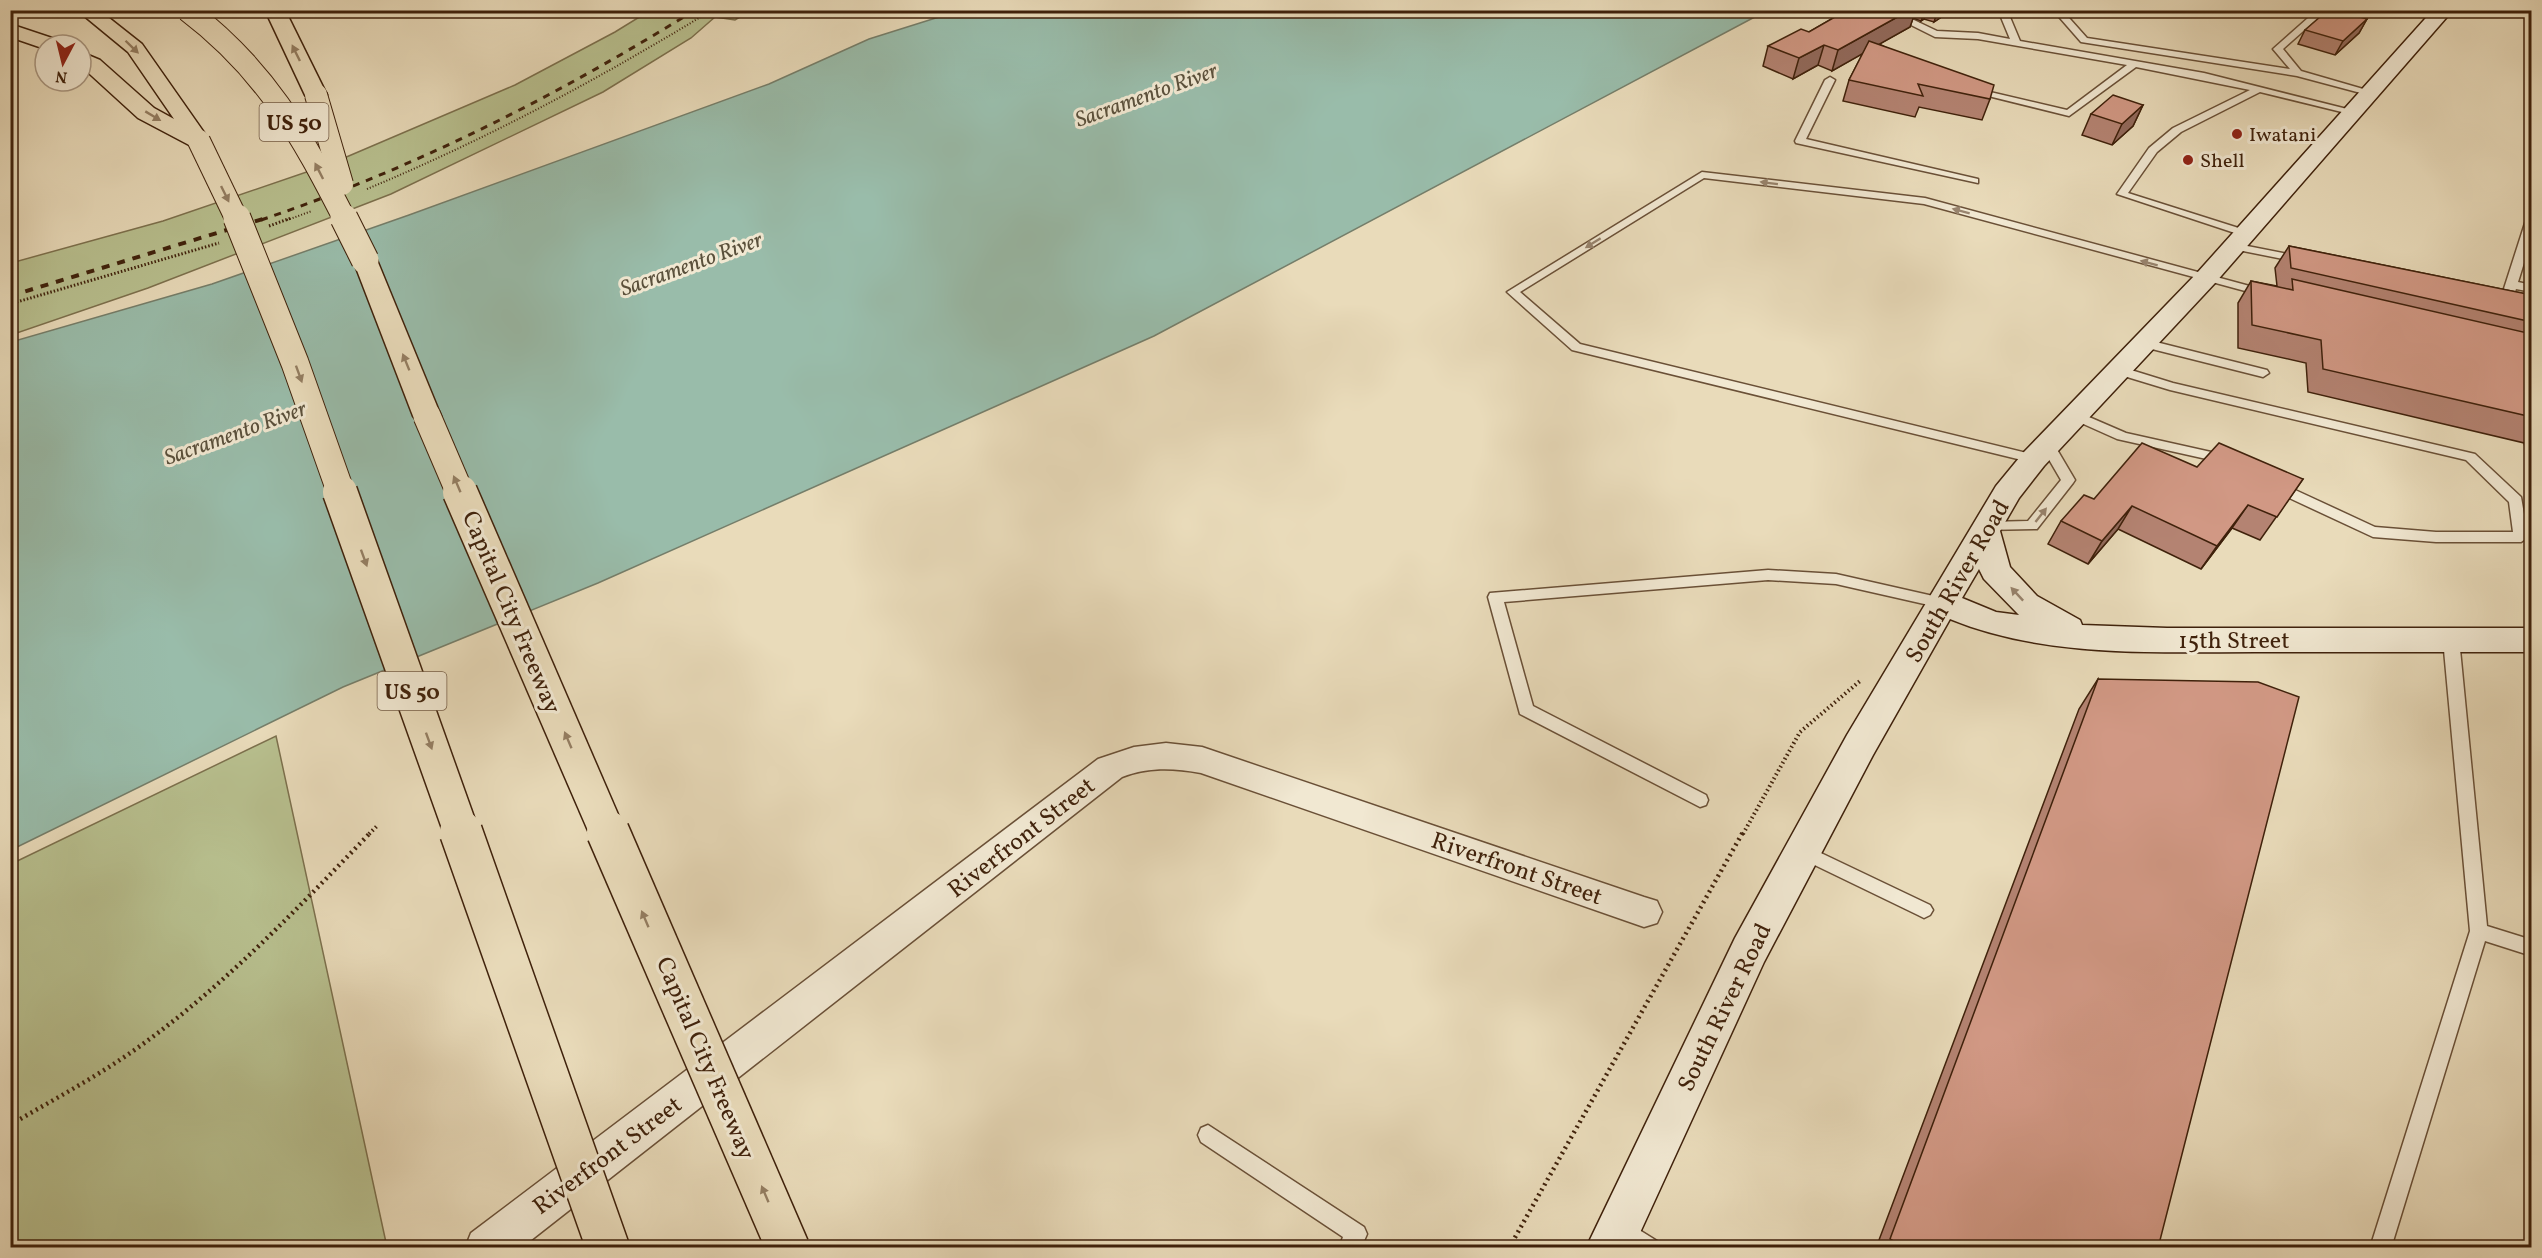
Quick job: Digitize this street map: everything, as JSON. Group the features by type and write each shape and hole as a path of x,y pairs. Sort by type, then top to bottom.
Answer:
{"highway":[{"name":"US 50","path":"86,10 135,48 154,72 199,141 235,214 295,363 608,1248"},
{"name":"Capital City Freeway","path":"187,10 246,58 294,122 365,260 427,416 788,1248"},
{"path":"275,10 314,88 365,260"},
{"path":"10,30 33,38"},
{"path":"10,38 33,43"},
{"path":"93,68 146,113 199,141"}],"street":[{"name":"South River Road","path":"1626,1241 1749,951 1802,851 2007,493 2040,451 2206,278 2444,10"},
{"path":"1987,529 1995,571 2026,604 2083,637"},
{"name":"15th Street","path":"1942,603 1992,623 2083,637 2168,640 2532,640"},
{"name":"Riverfront Street","path":"486,1248 1110,768 1137,757 1170,754 1202,760 1644,912"}],"lane":[{"path":"1885,10 1935,34 1978,36 2204,76 2354,112"},
{"path":"2002,10 2016,43"},
{"path":"2057,10 2084,40 2298,73 2372,93"},
{"path":"2298,73 2278,49 2323,10"},
{"path":"2510,10 2532,14"},
{"path":"1958,88 2069,113 2134,64"},
{"path":"1830,80 1800,141 1974,180"},
{"path":"2259,89 2177,130 2153,150 2122,194 2238,240 2321,264"},
{"path":"1987,529 2032,526 2068,480 2040,451 1576,347 1513,292 1702,175 1925,201 2277,296"},
{"path":"2484,298 2505,302 2532,217"},
{"path":"2511,284 2532,289"},
{"path":"2144,343 2263,374"},
{"path":"2118,370 2170,386 2469,457 2516,500 2521,537 2436,537 2373,532 2257,477"},
{"path":"2075,415 2122,436 2215,457 2236,467"},
{"path":"1700,800 1526,710 1495,597 1768,575 1836,579 1942,603"},
{"path":"2380,1248 2479,931 2451,639"},
{"path":"1802,851 1924,910"},
{"path":"2479,931 2532,948"},
{"path":"1208,1135 1357,1234 1349,1248"}],"path":[{"path":"1509,1248 1800,732 1864,678"},
{"path":"10,1125 144,1043 208,993 265,942 377,826"}],"shaded area":[{"path":"649,11 750,11 735,20 715,17 691,38 603,92 391,194 148,288 11,335 11,263 163,221 330,164 515,85 615,32"},
{"path":"276,736 387,1247 11,1247 11,864"}],"water":[{"name":"Sacramento River","path":"958,11 1766,11 1154,336 598,583 343,687 11,850 11,342 212,284 769,84 869,39"}],"building":[{"path":"1847,10 1910,10 1838,50 1824,45 1799,58 1768,46 1801,29 1809,32"},
{"path":"2328,10 2367,19 2343,41 2305,30"},
{"path":"1869,41 1994,85 1990,99 1918,84 1923,96 1849,80"},
{"path":"2113,95 2143,105 2122,124 2091,114"},
{"path":"2289,246 2532,295 2532,322 2291,268"},
{"path":"2292,279 2532,334 2532,417 2323,369 2321,340 2252,325 2251,281 2293,290"},
{"path":"2142,443 2197,467 2219,443 2303,479 2277,517 2248,505 2217,546 2132,506 2102,541 2061,521 2084,495 2094,499"},
{"path":"2098,679 2258,682 2299,697 2158,1248 1905,1248 1890,1239"}],"railway":[{"path":"261,220 374,177 484,128 591,72 695,10"},
{"path":"10,296 266,218"}],"place":[{"name":"Iwatani","path":"2237,134"},
{"name":"Shell","path":"2188,160"}]}
